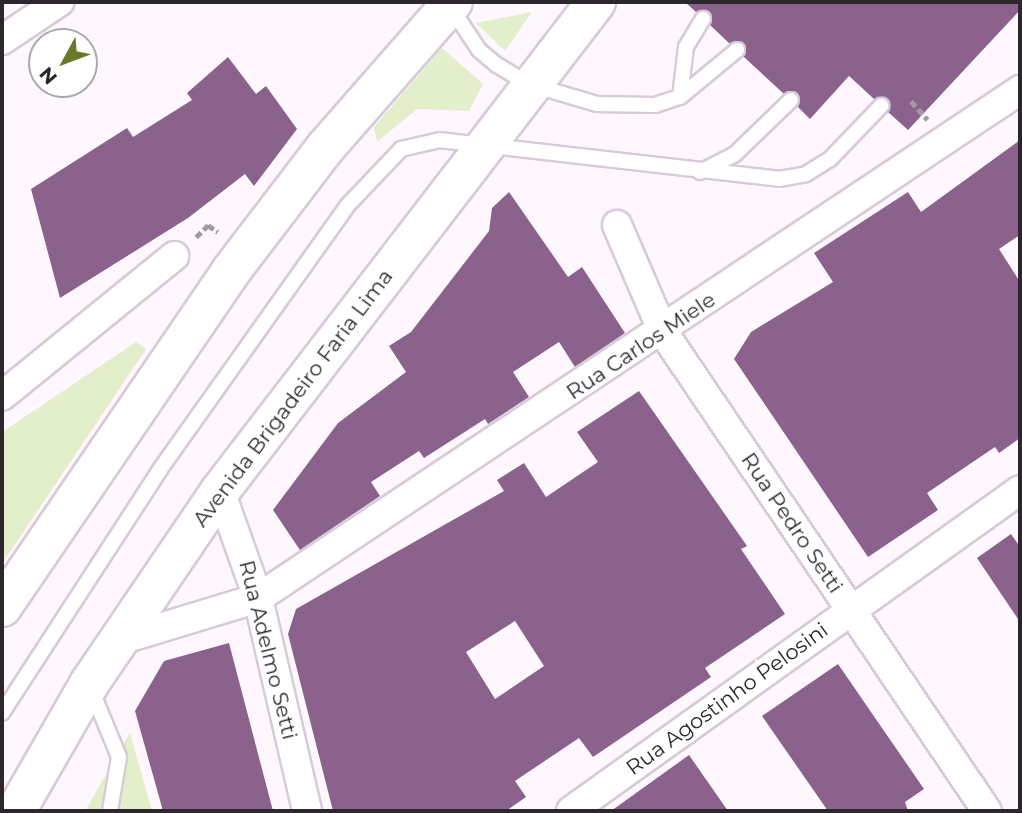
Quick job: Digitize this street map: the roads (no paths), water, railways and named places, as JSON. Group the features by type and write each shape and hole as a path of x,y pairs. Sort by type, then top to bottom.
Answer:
{"main road":[{"name":"Avenida Brigadeiro Faria Lima","path":"16,811 89,684 220,491 529,84 596,2"},
{"path":"2,607 231,271 325,148 450,3"}],"street":[{"path":"2,40 60,2"},
{"name":"Rua Carlos Miele","path":"120,640 258,598 663,332 1020,90"},
{"name":"Rua Pedro Setti","path":"617,225 663,332 987,811"},
{"path":"2,396 174,256"},
{"name":"Rua Agostinho Pelosini","path":"571,811 1020,490"},
{"name":"Rua Adelmo Setti","path":"220,491 258,598 304,810"}],"lane":[{"path":"450,3 479,50 529,84 597,104 654,104 680,97 737,50"},
{"path":"680,97 686,47 704,19"},
{"path":"700,172 734,155 791,100"},
{"path":"2,713 109,542 369,180 401,149 439,140 779,180 806,174 830,159 881,106"},
{"path":"89,684 118,757 110,811"}]}
